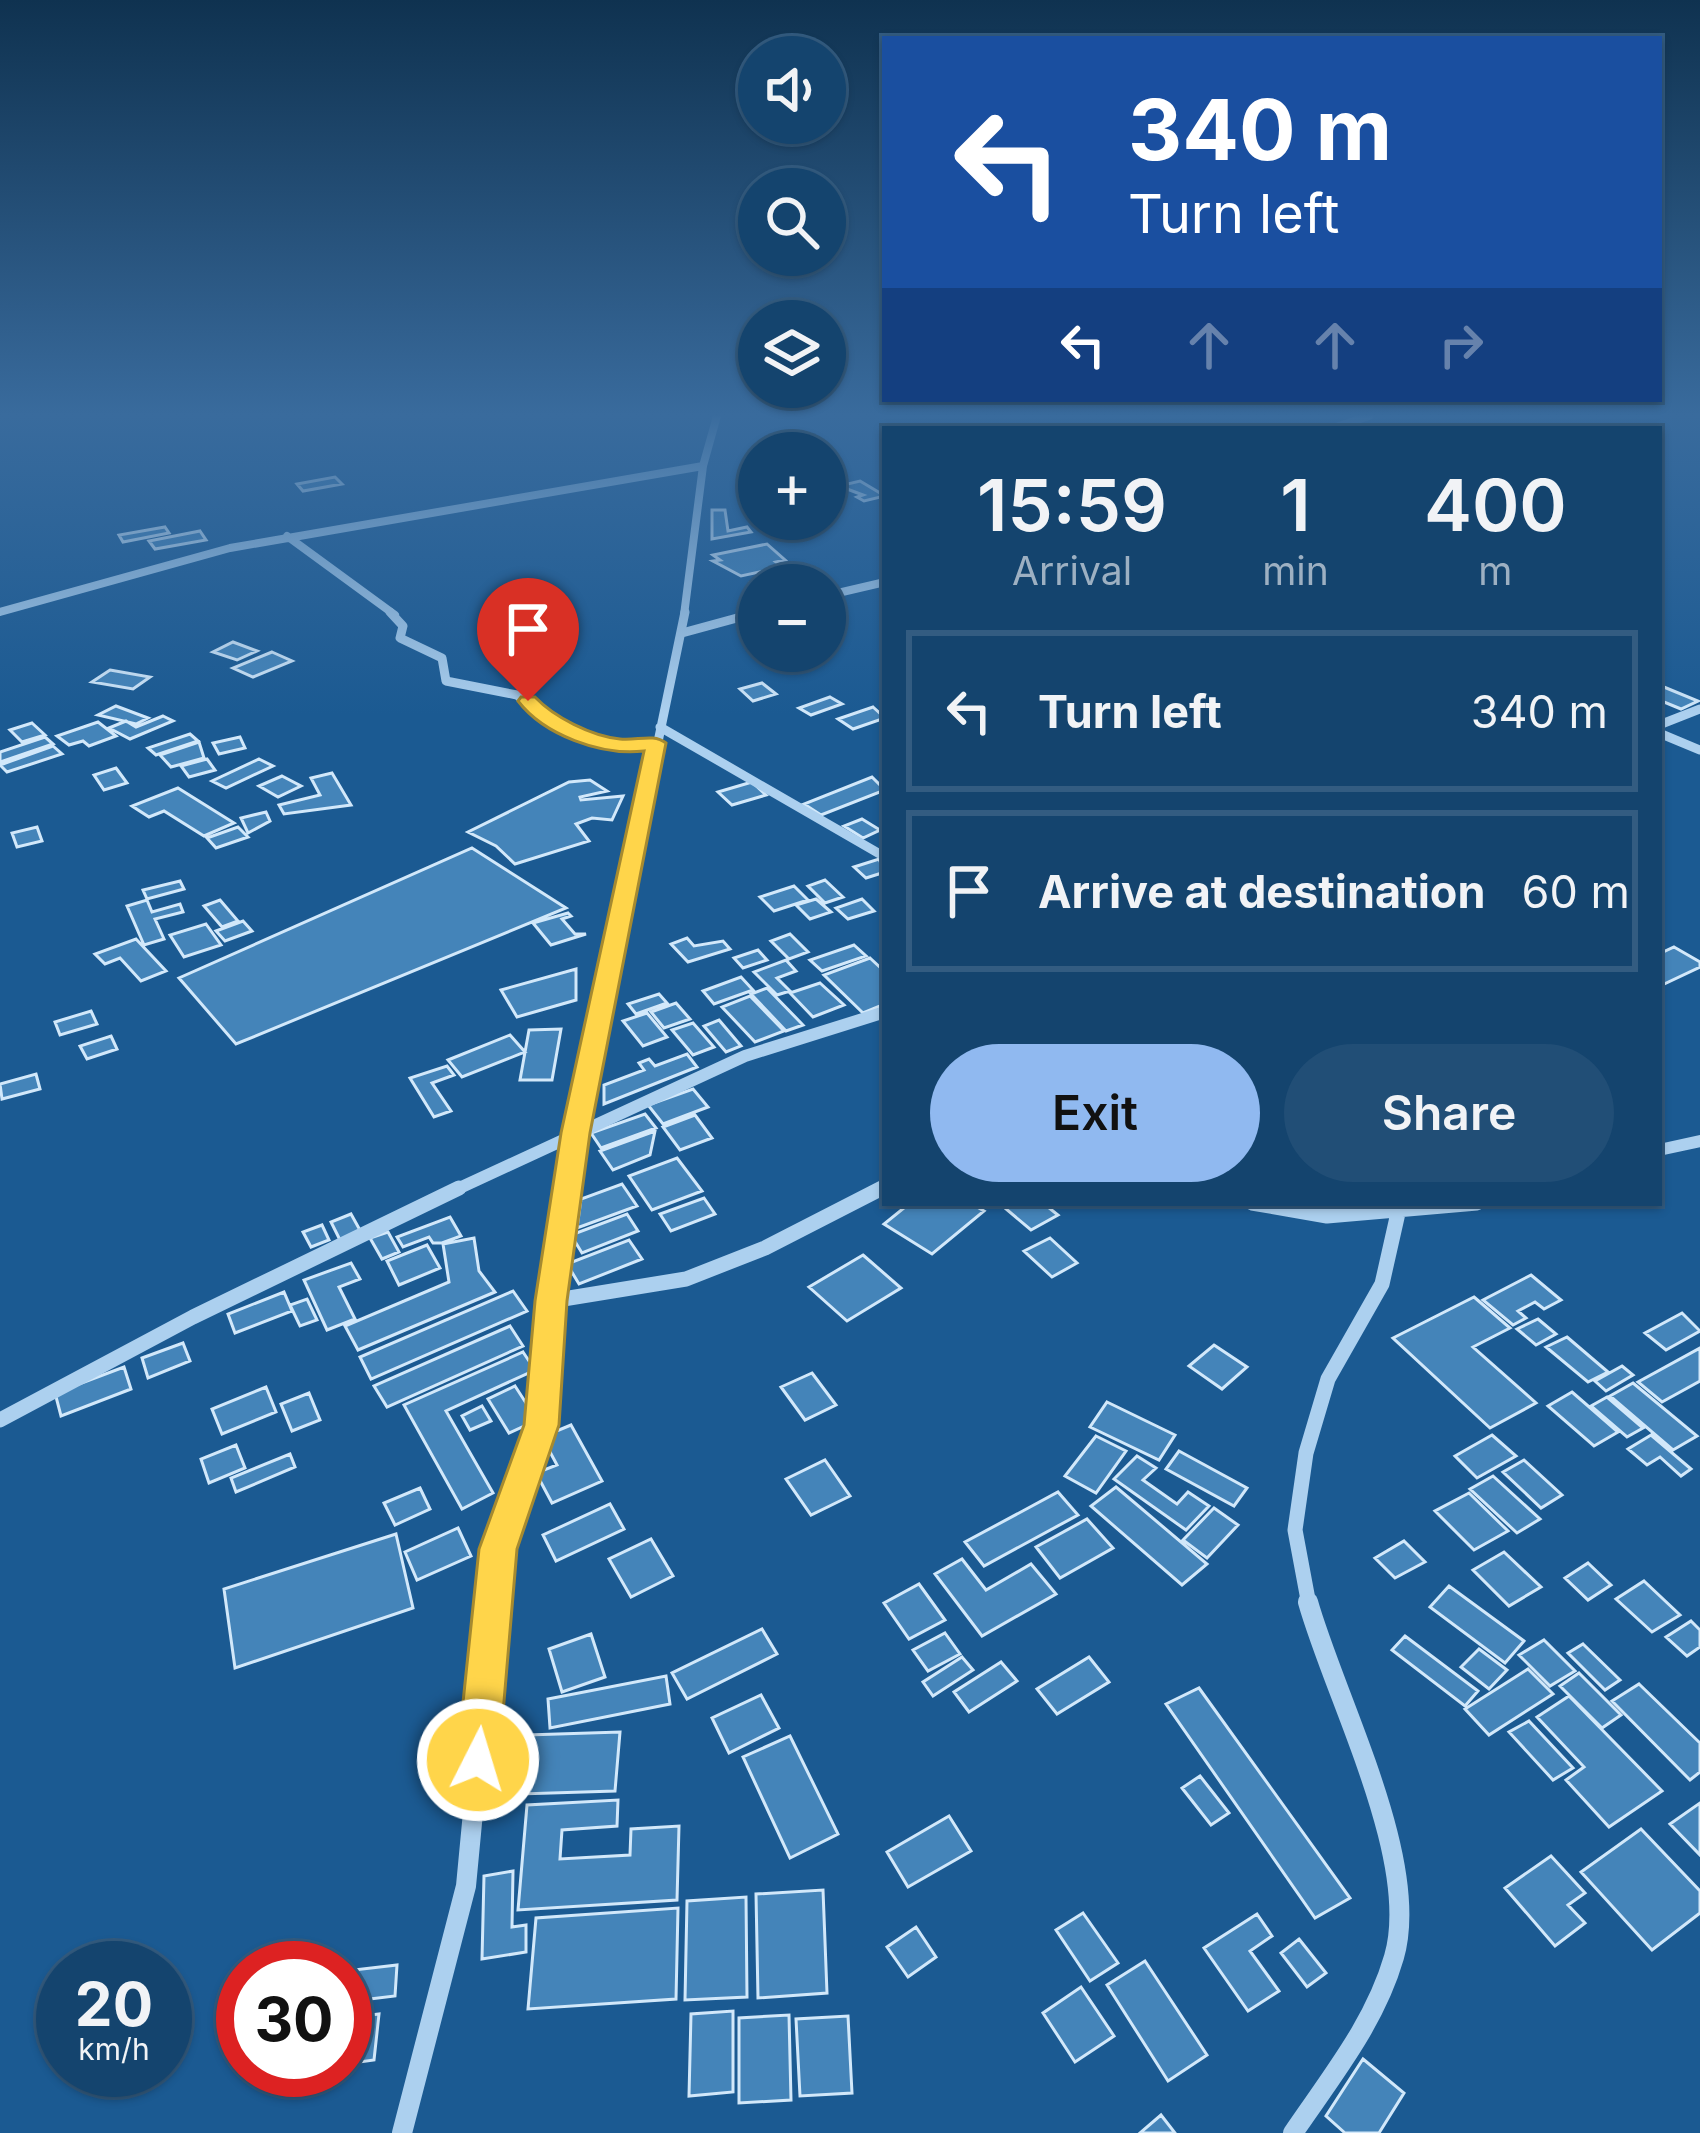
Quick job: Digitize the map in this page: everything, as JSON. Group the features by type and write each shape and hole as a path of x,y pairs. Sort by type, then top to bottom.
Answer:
{"street":[{"path":"0,612 173,560 409,516"},
{"path":"402,2133 466,1886 498,1549 542,1425 551,1301 575,1133 682,633 697,516"},
{"path":"287,536 398,617 403,626 400,638 442,658 446,681 518,695 541,716 602,742 626,746 658,735 882,855"},
{"path":"846,591 882,583"},
{"path":"682,633 738,618"},
{"path":"1662,728 1700,709"},
{"path":"1662,731 1700,750"},
{"path":"0,1420 81,1374 575,1133 778,1044 882,1013"},
{"path":"1662,1149 1700,1141"},
{"path":"551,1301 686,1280 765,1248 882,1188"},
{"path":"1269,1206 1327,1216 1453,1206"},
{"path":"1293,2133 1365,2032 1398,1947 1401,1896 1363,1768 1327,1670 1301,1577 1294,1528 1302,1473 1326,1382 1382,1285 1398,1213"}],"building":[{"path":"712,516 726,516 728,531 738,529 738,534 712,539"},
{"path":"165,527 169,533 123,542 119,535"},
{"path":"200,531 206,540 155,549 149,541"},
{"path":"767,544 785,560 738,564 738,574 713,561 720,560 713,555"},
{"path":"233,642 257,651 237,660 213,652"},
{"path":"272,652 292,661 253,677 233,668"},
{"path":"110,670 150,677 133,689 92,682"},
{"path":"762,683 776,694 753,701 740,689"},
{"path":"1662,686 1698,701 1681,709 1662,701"},
{"path":"830,697 842,704 811,715 799,708"},
{"path":"116,706 148,718 136,724 98,715"},
{"path":"873,707 882,715 853,729 838,719"},
{"path":"163,716 173,721 130,739 109,728 126,721 136,727"},
{"path":"98,722 116,736 89,746 83,741 69,745 57,736"},
{"path":"32,723 45,735 22,742 10,730"},
{"path":"190,734 198,741 156,755 148,748"},
{"path":"45,737 53,744 0,762 0,752"},
{"path":"240,737 245,748 219,754 213,743"},
{"path":"199,742 204,758 171,767 160,755"},
{"path":"53,746 62,754 7,772 0,765"},
{"path":"207,759 215,770 189,777 181,766"},
{"path":"259,759 273,766 226,788 212,781"},
{"path":"116,768 127,783 104,790 94,775"},
{"path":"332,773 351,805 284,814 279,805 320,795 311,778"},
{"path":"282,776 301,786 278,797 259,786"},
{"path":"872,777 882,787 882,791 821,815 804,804"},
{"path":"590,780 607,791 581,800 623,796 612,820 592,818 576,824 589,841 515,864 496,846 468,832 569,782"},
{"path":"752,782 766,795 732,805 718,792"},
{"path":"178,788 234,823 204,836 164,811 149,817 132,806"},
{"path":"266,812 270,821 248,833 241,818"},
{"path":"862,819 880,830 863,838 844,826"},
{"path":"37,827 42,841 17,847 12,833"},
{"path":"238,827 248,837 216,848 207,838"},
{"path":"472,848 566,908 236,1044 179,978"},
{"path":"879,859 882,873 866,878 854,867"},
{"path":"825,880 843,897 825,903 808,886"},
{"path":"180,881 184,889 147,899 143,890"},
{"path":"794,886 808,900 774,911 760,897"},
{"path":"816,899 831,912 810,919 796,905"},
{"path":"862,899 874,911 848,919 836,908"},
{"path":"147,900 152,912 180,904 183,912 155,919 164,939 144,945 127,906"},
{"path":"220,900 238,921 222,927 204,906"},
{"path":"571,916 562,919 575,934 586,934 551,945 533,923"},
{"path":"243,921 252,931 225,941 216,931"},
{"path":"206,924 221,945 184,957 170,935"},
{"path":"790,934 808,952 789,959 771,941"},
{"path":"687,938 694,946 723,941 730,949 688,962 671,944"},
{"path":"136,939 166,971 141,981 120,958 105,964 95,954"},
{"path":"854,945 866,956 822,971 810,960"},
{"path":"1674,947 1700,962 1700,967 1662,985 1662,953"},
{"path":"758,950 767,960 743,968 734,958"},
{"path":"870,958 882,969 882,1005 863,1013 824,975"},
{"path":"786,960 796,971 777,978 790,991 777,995 754,972"},
{"path":"576,969 576,1000 517,1017 501,990"},
{"path":"741,977 753,990 714,1004 703,991"},
{"path":"820,983 844,1005 813,1017 790,993"},
{"path":"767,988 803,1025 786,1031 751,994"},
{"path":"659,994 667,1003 636,1014 628,1004"},
{"path":"750,996 784,1031 755,1042 722,1007"},
{"path":"676,1003 690,1019 664,1028 651,1012"},
{"path":"91,1011 97,1024 60,1035 55,1022"},
{"path":"647,1013 667,1037 643,1046 623,1021"},
{"path":"719,1020 741,1046 726,1052 704,1026"},
{"path":"693,1023 714,1047 693,1055 672,1030"},
{"path":"561,1029 552,1080 520,1080 529,1030"},
{"path":"510,1035 525,1052 462,1077 448,1060"},
{"path":"111,1036 117,1049 87,1059 80,1046"},
{"path":"687,1054 697,1067 604,1104 604,1085 644,1070 639,1063 649,1059 655,1066"},
{"path":"447,1066 454,1075 432,1083 451,1111 434,1117 410,1078"},
{"path":"36,1074 40,1089 2,1099 0,1084"},
{"path":"693,1089 708,1107 663,1124 648,1105"},
{"path":"645,1114 656,1128 601,1148 591,1133"},
{"path":"695,1115 712,1138 680,1150 663,1127"},
{"path":"655,1131 650,1155 613,1170 600,1151"},
{"path":"677,1158 702,1191 652,1210 629,1176"},
{"path":"622,1184 637,1206 577,1228 581,1199"},
{"path":"704,1198 715,1214 671,1231 660,1214"},
{"path":"906,1206 975,1206 984,1211 932,1254 884,1224"},
{"path":"1003,1206 1047,1206 1058,1215 1031,1230"},
{"path":"351,1214 361,1232 340,1240 331,1222"},
{"path":"627,1214 638,1231 582,1253 571,1235"},
{"path":"450,1217 461,1236 442,1243 433,1243 429,1237 403,1247 397,1237"},
{"path":"322,1225 329,1240 311,1247 303,1232"},
{"path":"388,1232 399,1252 382,1259 370,1238"},
{"path":"474,1238 479,1271 495,1292 358,1350 345,1326 449,1282 443,1244"},
{"path":"1050,1238 1077,1263 1052,1277 1024,1251"},
{"path":"629,1240 642,1259 579,1284 567,1264"},
{"path":"427,1245 440,1268 399,1285 387,1261"},
{"path":"863,1255 901,1288 847,1321 809,1287"},
{"path":"351,1263 360,1279 339,1287 355,1319 327,1330 304,1280"},
{"path":"1531,1275 1561,1300 1544,1309 1535,1302 1518,1311 1526,1318 1513,1325 1483,1300"},
{"path":"513,1291 527,1311 371,1379 360,1357"},
{"path":"284,1292 292,1311 235,1333 228,1314"},
{"path":"1474,1297 1510,1328 1473,1347 1536,1403 1490,1428 1393,1338"},
{"path":"307,1299 317,1320 300,1326 290,1305"},
{"path":"1682,1313 1700,1331 1666,1350 1645,1333"},
{"path":"1538,1319 1556,1334 1536,1345 1517,1329"},
{"path":"510,1326 523,1346 387,1407 374,1386"},
{"path":"1567,1337 1608,1372 1588,1382 1546,1347"},
{"path":"183,1343 190,1361 148,1378 142,1358"},
{"path":"1214,1345 1247,1367 1222,1389 1189,1366"},
{"path":"1700,1348 1700,1381 1662,1402 1638,1382"},
{"path":"523,1352 535,1370 446,1411 493,1493 462,1509 404,1405"},
{"path":"1622,1366 1633,1375 1606,1391 1595,1381"},
{"path":"124,1367 131,1389 61,1416 55,1393"},
{"path":"812,1373 836,1405 805,1420 781,1387"},
{"path":"1633,1383 1697,1436 1673,1450 1610,1396"},
{"path":"515,1386 537,1420 509,1433 488,1399"},
{"path":"266,1387 276,1412 222,1434 212,1409"},
{"path":"1572,1392 1618,1432 1594,1446 1548,1406"},
{"path":"309,1393 320,1420 292,1431 281,1404"},
{"path":"1607,1397 1643,1428 1627,1437 1591,1406"},
{"path":"1107,1402 1175,1435 1159,1460 1090,1427"},
{"path":"482,1406 491,1421 470,1430 462,1416"},
{"path":"571,1425 602,1481 552,1503 536,1473 557,1465 542,1437"},
{"path":"1492,1435 1516,1456 1477,1478 1455,1456"},
{"path":"1651,1435 1691,1469 1681,1476 1660,1457 1647,1465 1628,1449"},
{"path":"1096,1436 1126,1451 1096,1493 1065,1476"},
{"path":"236,1445 245,1468 209,1483 201,1459"},
{"path":"1179,1451 1247,1488 1234,1506 1166,1469"},
{"path":"290,1454 295,1467 236,1492 231,1478"},
{"path":"1137,1456 1156,1468 1143,1480 1177,1504 1188,1492 1209,1506 1186,1530 1114,1479"},
{"path":"825,1460 850,1496 811,1515 786,1479"},
{"path":"1524,1460 1562,1495 1541,1508 1503,1472"},
{"path":"1493,1476 1540,1519 1517,1533 1470,1489"},
{"path":"1116,1487 1207,1564 1182,1585 1091,1506"},
{"path":"420,1488 430,1509 395,1525 384,1503"},
{"path":"1058,1492 1078,1515 984,1566 965,1542"},
{"path":"1469,1493 1508,1531 1474,1550 1435,1511"},
{"path":"610,1504 624,1529 556,1561 543,1535"},
{"path":"1214,1508 1238,1525 1207,1558 1183,1540"},
{"path":"1087,1519 1113,1548 1060,1578 1036,1547"},
{"path":"458,1528 471,1556 417,1580 405,1552"},
{"path":"396,1534 413,1608 235,1668 224,1589"},
{"path":"651,1539 673,1576 631,1597 609,1559"},
{"path":"1404,1541 1425,1562 1395,1578 1375,1558"},
{"path":"1504,1552 1541,1587 1509,1606 1473,1570"},
{"path":"962,1559 986,1590 1031,1564 1056,1594 982,1636 935,1574"},
{"path":"1588,1563 1611,1585 1588,1600 1565,1578"},
{"path":"1644,1581 1680,1615 1652,1632 1616,1599"},
{"path":"919,1584 945,1620 909,1639 884,1603"},
{"path":"1449,1586 1524,1641 1505,1663 1430,1607"},
{"path":"1691,1621 1700,1630 1700,1647 1687,1656 1666,1637"},
{"path":"762,1629 777,1654 687,1699 672,1673"},
{"path":"945,1633 960,1654 928,1671 913,1650"},
{"path":"591,1634 605,1677 562,1692 549,1649"},
{"path":"1405,1636 1478,1691 1465,1706 1392,1650"},
{"path":"1544,1640 1575,1671 1550,1686 1519,1655"},
{"path":"1583,1644 1620,1680 1605,1690 1568,1653"},
{"path":"1479,1649 1507,1670 1489,1689 1461,1667"},
{"path":"962,1657 973,1670 933,1696 923,1682"},
{"path":"1089,1657 1109,1682 1057,1714 1037,1689"},
{"path":"1001,1662 1017,1681 969,1712 954,1692"},
{"path":"1528,1669 1553,1694 1489,1735 1465,1709"},
{"path":"1579,1673 1621,1715 1602,1728 1560,1686"},
{"path":"666,1676 670,1704 550,1728 548,1699"},
{"path":"1639,1684 1700,1743 1700,1772 1690,1780 1612,1701"},
{"path":"1199,1688 1350,1898 1315,1918 1166,1704"},
{"path":"761,1695 779,1728 729,1753 712,1718"},
{"path":"1569,1696 1662,1791 1609,1827 1566,1780 1584,1767 1537,1717"},
{"path":"1529,1721 1573,1768 1553,1780 1509,1732"},
{"path":"620,1732 615,1791 520,1794 527,1735"},
{"path":"790,1736 838,1834 790,1858 743,1757"},
{"path":"1200,1776 1229,1813 1211,1825 1182,1788"},
{"path":"618,1800 617,1826 562,1830 560,1859 630,1855 631,1829 679,1826 677,1900 518,1910 527,1805"},
{"path":"1700,1803 1700,1855 1670,1824"},
{"path":"949,1816 971,1851 908,1887 887,1852"},
{"path":"1641,1829 1700,1891 1700,1913 1652,1950 1581,1872"},
{"path":"1551,1856 1585,1893 1568,1905 1585,1923 1555,1946 1505,1888"},
{"path":"513,1871 512,1927 526,1925 526,1952 482,1959 484,1876"},
{"path":"823,1890 827,1993 758,1998 756,1894"},
{"path":"746,1897 747,1997 685,2000 687,1901"},
{"path":"678,1908 676,1999 528,2009 536,1918"},
{"path":"1083,1913 1118,1963 1090,1981 1056,1930"},
{"path":"1257,1914 1272,1936 1250,1951 1279,1991 1248,2011 1204,1948"},
{"path":"916,1927 936,1957 908,1977 887,1947"},
{"path":"1299,1939 1326,1973 1307,1987 1281,1953"},
{"path":"1145,1961 1207,2055 1168,2081 1107,1985"},
{"path":"397,1965 395,1996 372,1999 372,1968"},
{"path":"1081,1987 1114,2036 1075,2062 1043,2013"},
{"path":"733,2011 733,2092 689,2096 691,2014"},
{"path":"379,2014 372,2060 372,2015"},
{"path":"789,2015 791,2100 739,2103 739,2018"},
{"path":"848,2016 852,2093 800,2096 796,2019"},
{"path":"1363,2059 1404,2093 1379,2133 1345,2133 1326,2116"},
{"path":"1161,2115 1175,2133 1140,2133"}],"route":[{"path":"478,1760 498,1549 542,1425 551,1301 575,1133 656,743 602,742 541,716 528,701"}]}
